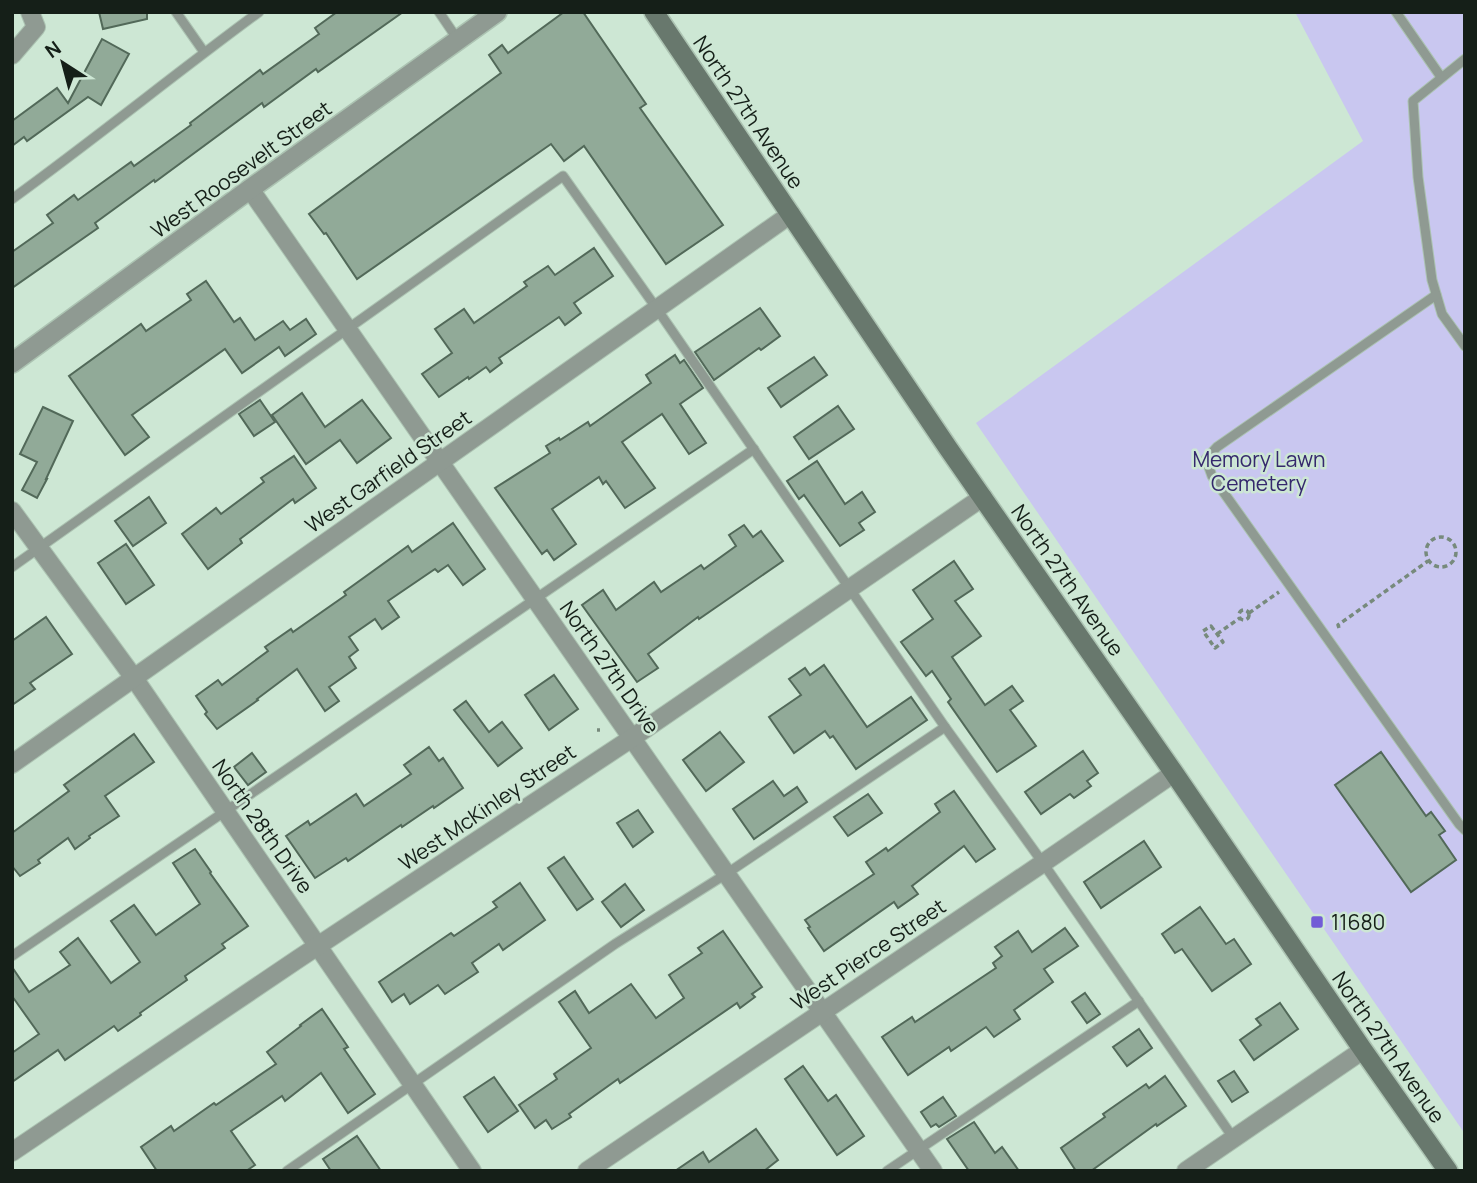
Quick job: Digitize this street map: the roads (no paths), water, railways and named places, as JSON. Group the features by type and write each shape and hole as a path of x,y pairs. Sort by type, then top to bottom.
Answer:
{"main road":[{"name":"North 27th Avenue","path":"654,12 983,497 1448,1171"}],"street":[{"name":"West Roosevelt Street","path":"12,363 497,12"},
{"path":"12,55 33,20"},
{"name":"North 27th Drive","path":"250,189 933,1171"},
{"name":"West Garfield Street","path":"12,764 791,214"},
{"name":"West McKinley Street","path":"12,1152 632,738 983,497"},
{"name":"North 28th Drive","path":"12,511 134,678 472,1171"},
{"name":"West Pierce Street","path":"587,1171 1174,773"},
{"path":"1186,1171 1363,1050"}],"lane":[{"path":"176,12 204,52"},
{"path":"12,198 259,12"},
{"path":"439,12 458,40"},
{"path":"1396,12 1441,77"},
{"path":"1465,60 1413,102 1418,177 1432,280 1442,314 1465,346"},
{"path":"12,568 563,176 1234,1139"},
{"path":"1436,295 1217,447 1206,459 1212,476 1465,830"},
{"path":"12,956 754,449"},
{"path":"287,1171 615,944 726,874 945,727"},
{"path":"887,1171 1139,1002"}],"place":[{"name":"11680","path":"1317,922"}],"park label":[{"name":"Memory Lawn Cemetery","path":"1259,471"}]}
